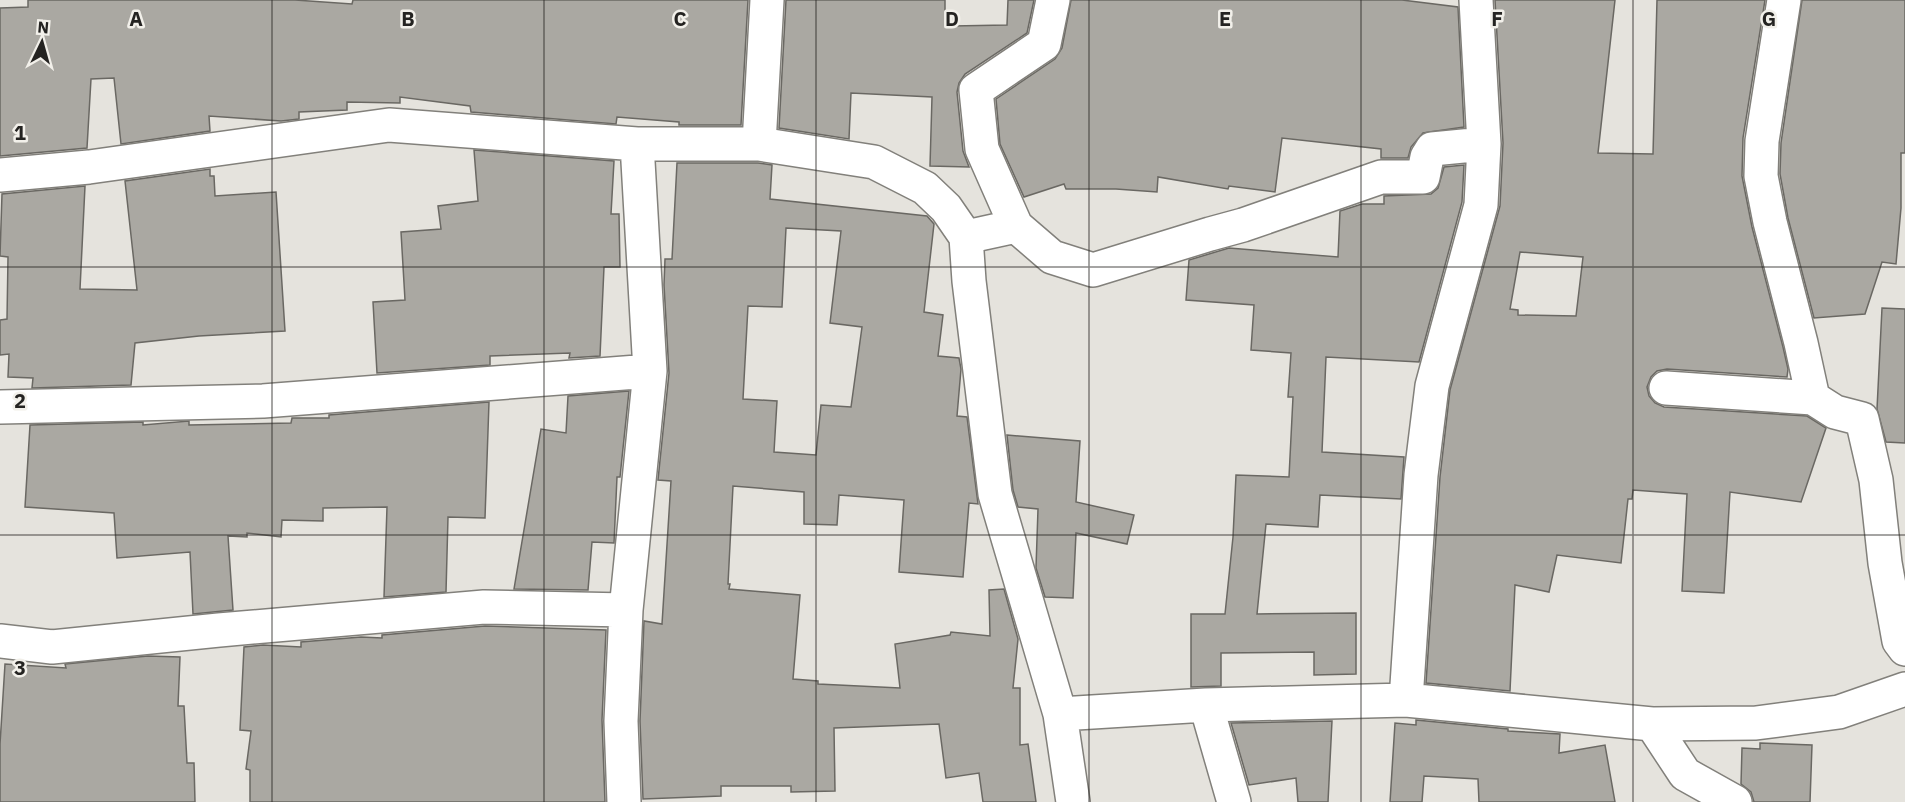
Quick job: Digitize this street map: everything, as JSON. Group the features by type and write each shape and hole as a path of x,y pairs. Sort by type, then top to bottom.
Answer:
{"street":[{"path":"759,144 767,0"},
{"path":"1053,0 1044,45 976,90 982,149 1016,226 1052,257 1093,270 1243,225 1381,177 1423,177 1427,157 1432,149 1484,144"},
{"path":"1406,700 1421,475 1432,386 1481,205 1484,144 1476,0"},
{"path":"1784,0 1762,141 1761,176 1813,398"},
{"path":"0,175 89,167 389,125 637,144 759,144 874,162 925,188 946,207 966,237 969,281 995,494 1060,714 1073,802"},
{"path":"624,802 621,721 626,610 650,371 637,144"},
{"path":"966,237 1016,226"},
{"path":"0,406 263,401 650,371"},
{"path":"1666,388 1813,398 1835,412 1862,419 1876,480 1885,563 1899,640 1905,649"},
{"path":"0,641 52,647 484,607 626,610"},
{"path":"1060,714 1206,705 1406,700 1652,724 1756,723 1839,712 1905,689"},
{"path":"1206,705 1234,802"},
{"path":"1652,724 1685,774 1735,802"}],"building":[{"path":"28,0 295,0 352,4 353,0 748,0 741,125 679,125 679,122 617,117 616,124 471,112 470,106 400,97 400,103 347,102 347,110 299,112 299,119 281,121 209,116 210,131 121,144 114,78 91,79 87,148 0,156 0,8 28,7"},
{"path":"786,0 945,0 945,18 952,18 952,26 1007,25 1008,0 1034,0 1027,33 965,74 959,83 957,92 963,151 969,167 930,166 932,97 851,93 849,139 779,128"},
{"path":"1071,0 1402,0 1458,7 1464,127 1423,133 1411,147 1408,158 1381,158 1381,149 1282,138 1275,192 1229,186 1228,189 1158,177 1157,192 1066,189 1064,184 1024,197 1000,144 996,99 1055,59 1062,48"},
{"path":"1495,0 1615,0 1598,153 1653,154 1657,0 1765,0 1743,138 1742,176 1752,227 1788,369 1787,377 1667,369 1657,371 1651,377 1647,387 1649,396 1655,403 1664,407 1807,416 1826,428 1801,502 1730,492 1724,593 1682,591 1687,494 1633,490 1632,499 1628,499 1621,563 1557,555 1549,592 1515,585 1510,691 1426,683 1440,477 1450,390 1500,206 1503,143","holes":["1520,252 1583,257 1576,316 1518,315 1518,310 1510,309"]},
{"path":"1802,0 1905,0 1905,153 1901,153 1901,208 1896,264 1882,262 1865,314 1814,318 1788,218 1780,174 1781,143"},
{"path":"474,150 614,161 611,214 619,214 620,267 604,267 600,356 569,358 570,353 490,356 490,365 377,373 373,302 405,300 401,232 441,229 438,206 478,201"},
{"path":"677,163 772,165 770,199 927,216 934,224 924,312 943,315 938,356 959,358 961,369 957,416 967,417 978,504 969,503 963,577 899,572 904,500 839,495 837,525 804,524 804,492 733,486 728,584 730,584 729,589 800,595 793,679 818,681 818,684 900,688 895,644 950,635 951,632 990,636 989,590 1004,589 1018,639 1013,688 1020,688 1020,745 1028,744 1036,802 983,802 979,773 946,778 939,724 834,728 835,791 791,792 791,786 721,786 721,796 643,799 640,721 644,621 662,624 671,481 658,480 669,373 664,285 665,259 672,259","holes":["786,228 841,231 830,323 862,327 851,407 821,405 816,455 774,452 777,401 743,399 748,306 782,307"]},
{"path":"1464,165 1462,202 1419,362 1326,357 1322,452 1404,457 1401,499 1320,495 1318,527 1266,524 1257,614 1356,613 1356,674 1314,675 1314,652 1221,653 1221,686 1191,687 1191,614 1225,614 1233,537 1236,475 1289,477 1293,397 1288,397 1291,353 1251,350 1254,305 1186,300 1189,260 1229,248 1338,257 1340,211 1362,204 1384,204 1384,196 1431,194 1438,188 1444,167"},
{"path":"210,169 210,176 214,176 215,196 276,192 285,331 199,336 135,343 131,385 32,388 33,378 8,377 9,354 0,355 0,320 7,319 8,257 0,256 2,194 85,186 80,289 137,290 125,181"},
{"path":"1882,308 1905,309 1905,443 1886,442 1877,409"},
{"path":"629,391 620,477 617,477 614,543 592,542 588,590 514,589 541,429 566,433 568,396"},
{"path":"489,402 485,518 448,517 446,592 384,597 387,507 323,508 323,521 282,520 281,537 247,533 247,537 228,536 233,610 193,614 190,552 117,558 114,513 25,507 30,425 143,422 143,425 189,421 189,425 291,423 292,418 329,418 329,415"},
{"path":"1007,435 1080,441 1076,502 1134,515 1127,544 1076,533 1073,598 1045,597 1036,568 1038,509 1018,507 1013,490"},
{"path":"485,626 606,630 602,720 605,802 250,802 250,770 246,769 251,731 240,730 244,647 263,645 301,647 301,642 361,637 382,638 382,635"},
{"path":"148,656 180,657 178,706 184,706 187,763 194,763 195,802 0,802 0,744 5,664 66,668 65,664"},
{"path":"1416,720 1508,729 1508,731 1560,734 1559,753 1605,745 1615,802 1479,802 1478,779 1424,776 1422,802 1390,802 1395,723 1416,725"},
{"path":"1332,721 1328,802 1298,802 1296,778 1249,785 1231,723"},
{"path":"1760,743 1812,745 1810,802 1754,802 1751,792 1741,784 1742,748 1760,749"}]}
